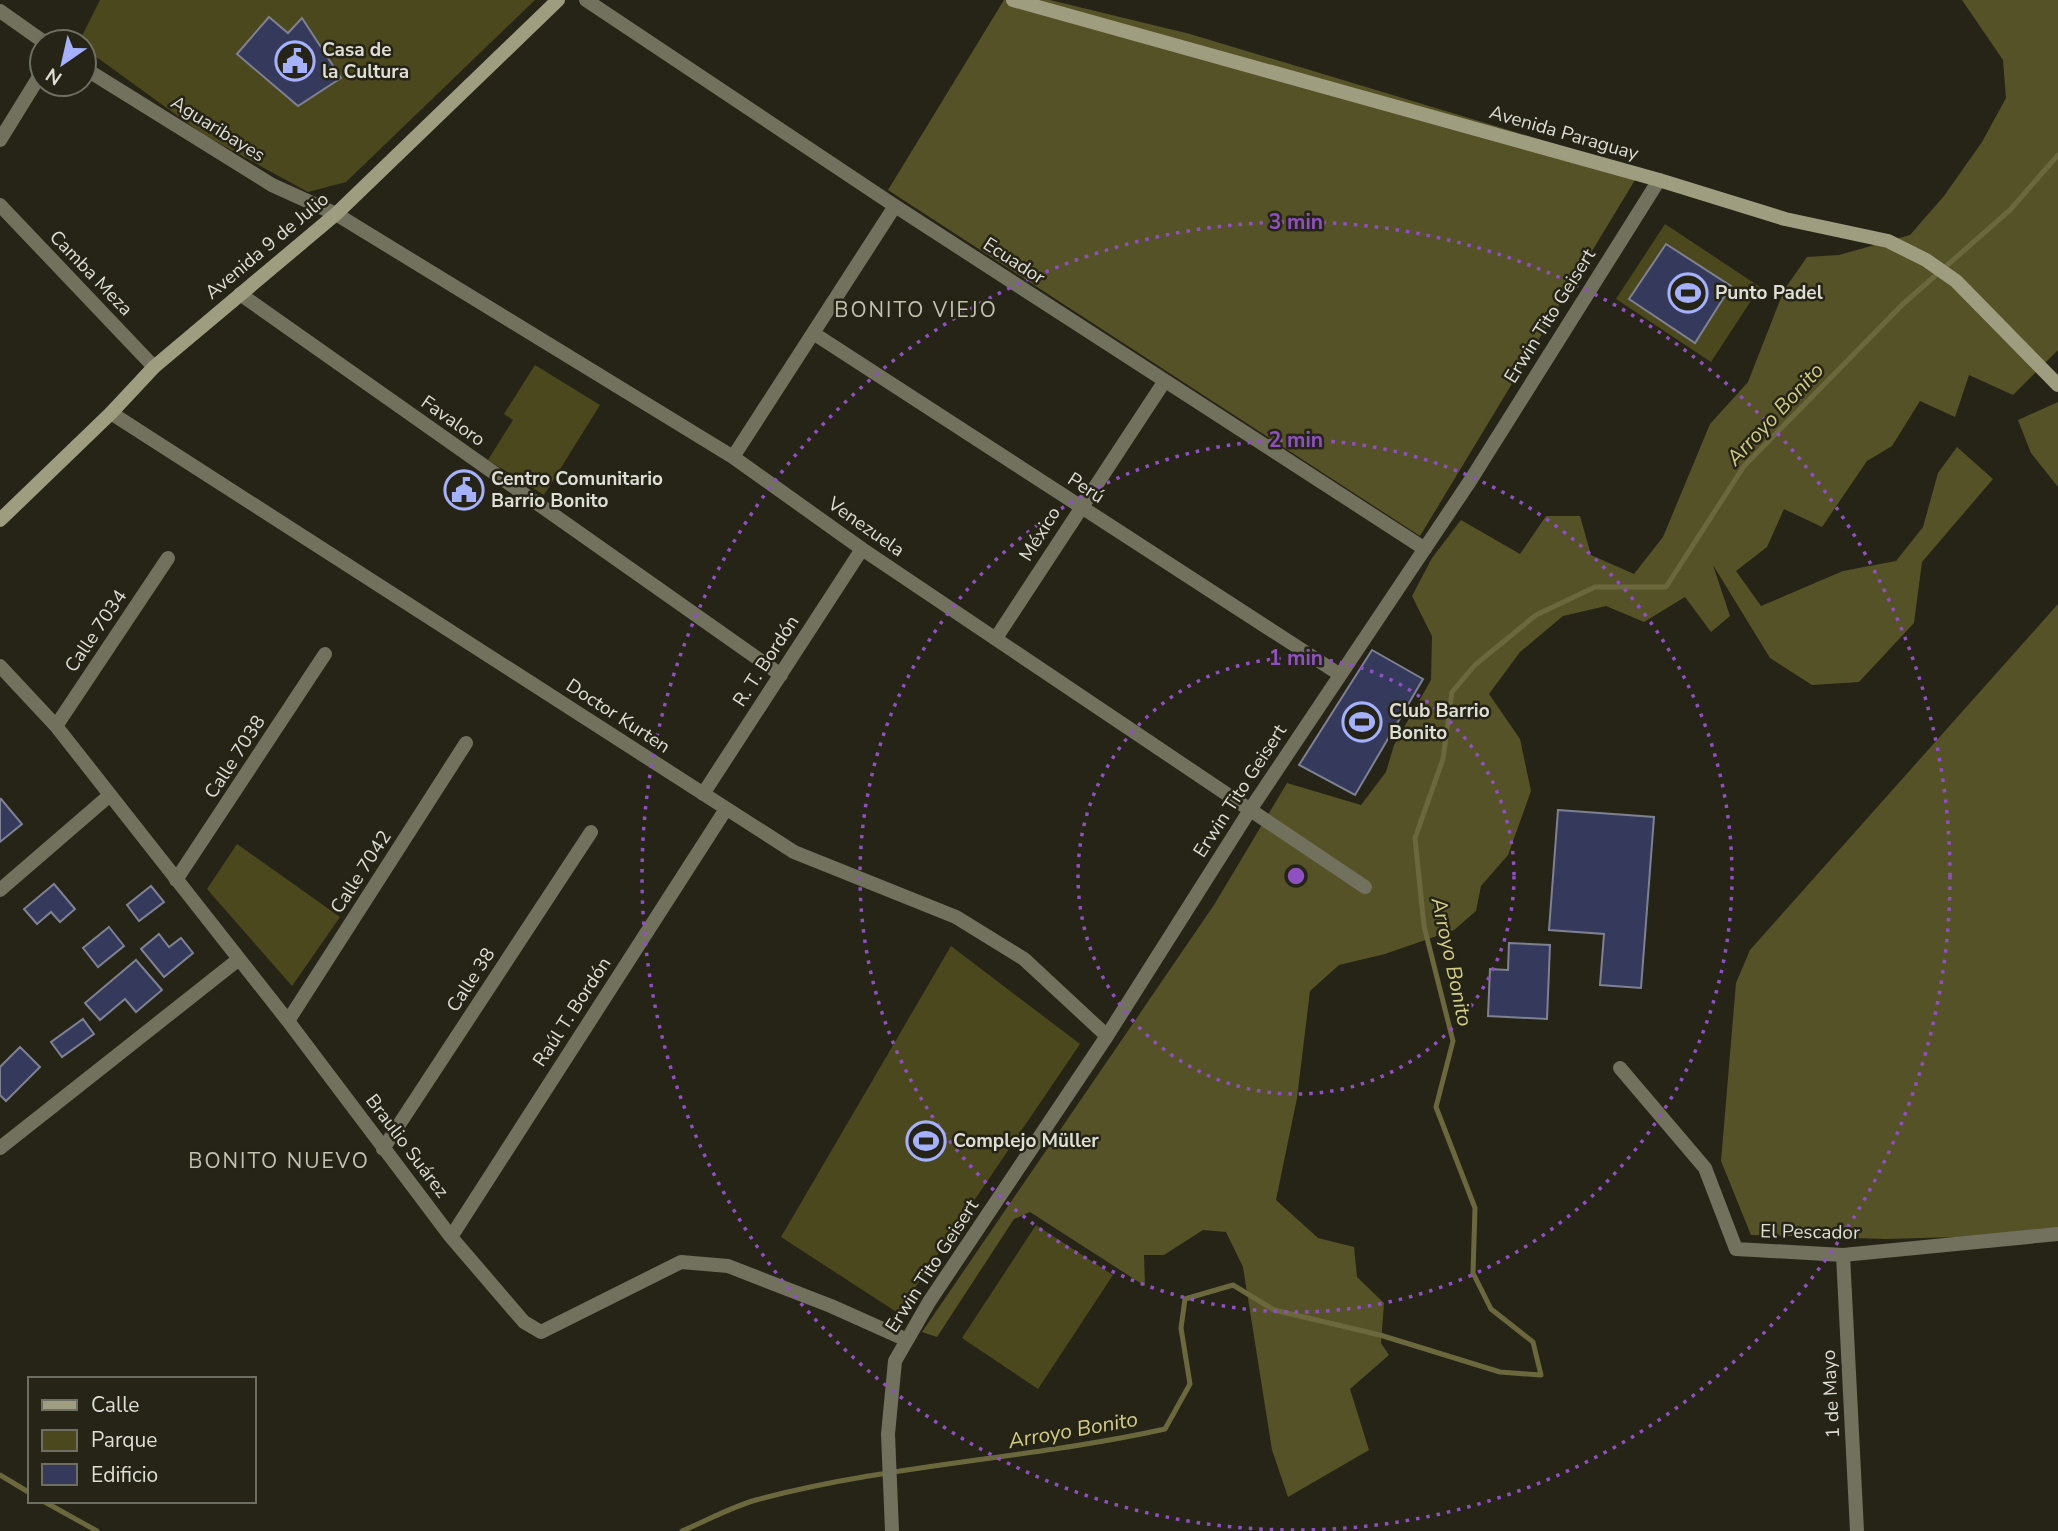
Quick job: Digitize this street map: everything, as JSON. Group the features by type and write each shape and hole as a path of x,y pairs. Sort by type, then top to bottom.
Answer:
{"main road":[{"name":"Avenida 9 de Julio","path":"0,520 111,413 153,367 336,214 558,0"},
{"name":"Avenida Paraguay","path":"1013,0 1658,180 1785,219 1888,242 1926,260 1956,281 2058,385"}],"street":[{"name":"Ecuador","path":"586,0 895,206 1425,549"},
{"path":"0,11 28,31"},
{"name":"Aguaribayes","path":"98,77 272,185 336,214"},
{"path":"0,140 28,95"},
{"name":"Erwin Tito Geisert","path":"892,1531 888,1434 895,1361 929,1302 1107,1036 1250,810 1425,549 1658,180"},
{"name":"Camba Meza","path":"0,205 153,367"},
{"path":"733,457 895,206"},
{"name":"Venezuela","path":"336,214 733,457 862,549 1365,887"},
{"name":"Favaloro","path":"240,294 781,675"},
{"name":"Perú","path":"813,334 1339,674"},
{"name":"México","path":"996,638 1164,382"},
{"name":"Doctor Kurten","path":"111,413 794,852 956,917 1024,959 1107,1036"},
{"name":"R. T. Bordón","path":"703,794 862,549"},
{"name":"Calle 7034","path":"56,726 168,558"},
{"name":"Calle 7038","path":"176,880 325,654"},
{"name":"Braulio Suárez","path":"0,666 56,726 288,1021 451,1237 524,1322 541,1332 681,1262 728,1266 831,1306 907,1340"},
{"name":"Calle 7042","path":"288,1021 466,743"},
{"path":"0,890 110,795"},
{"name":"Raúl T. Bordón","path":"451,1237 726,809"},
{"name":"Calle 38","path":"383,1149 591,832"},
{"path":"0,1148 239,959"},
{"name":"El Pescador","path":"1620,1068 1705,1168 1736,1249 1843,1255 2058,1234"},
{"name":"1 de Mayo","path":"1843,1255 1857,1531"}],"green space":[{"path":"100,0 535,0 346,182 308,192 204,135 98,58 98,28 86,28"},
{"name":"Punto Padel","path":"1665,224 1760,287 1711,362 1616,299"},
{"path":"535,365 600,405 544,495 488,460 513,420 504,414"},
{"path":"237,844 340,917 292,986 207,889"},
{"name":"Complejo Müller","path":"951,946 1080,1044 898,1313 781,1237"},
{"path":"1036,1225 1113,1275 1038,1389 962,1338"}],"shaded area":[{"path":"1004,0 1050,0 1190,34 1641,170 1420,536 888,190"},
{"path":"1962,0 2058,0 2058,350 2013,395 1969,375 1955,417 1920,401 1892,446 1867,461 1822,527 1784,509 1767,547 1736,571 1761,606 1843,571 1896,561 1923,527 1938,473 1957,447 1993,479 1922,562 1914,623 1859,682 1812,685 1770,658 1713,565 1730,616 1711,632 1685,597 1644,622 1606,606 1563,616 1520,652 1489,694 1520,739 1531,791 1508,855 1481,886 1476,911 1454,930 1385,954 1339,965 1310,991 1297,1098 1276,1200 1318,1238 1354,1247 1357,1277 1384,1303 1381,1343 1389,1355 1350,1389 1369,1450 1288,1497 1272,1450 1243,1267 1226,1232 1203,1230 1164,1255 1144,1255 1145,1286 1030,1212 1014,1219 937,1337 922,1332 1214,905 1287,783 1361,805 1386,772 1394,745 1431,680 1432,636 1412,596 1432,558 1461,520 1520,554 1546,516 1580,516 1591,555 1634,574 1663,537 1710,424 1748,382 1784,290 1807,257 1839,255 1910,235 1944,196 1982,142 2006,98 2003,60"},
{"path":"2058,402 2058,487 2031,453 2018,420"},
{"path":"2058,604 2058,1234 1886,1239 1751,1235 1721,1161 1736,983 1750,950"}],"building":[{"path":"269,17 288,33 302,18 341,78 298,106 237,54"},
{"path":"1666,244 1731,286 1695,343 1629,299"},
{"name":"Club Barrio Bonito","path":"1372,650 1423,679 1355,795 1299,765"},
{"path":"0,800 22,824 0,842"},
{"path":"1558,810 1654,817 1641,988 1600,985 1604,934 1549,930"},
{"path":"54,884 75,909 60,922 51,912 37,924 24,909"},
{"path":"151,886 164,902 139,921 127,905"},
{"path":"109,927 124,946 98,967 83,948"},
{"path":"159,934 169,947 181,938 193,953 164,977 141,949"},
{"path":"1509,943 1550,945 1547,1019 1488,1016 1490,969 1508,970"},
{"path":"136,960 162,990 136,1012 125,999 100,1020 85,1003"},
{"path":"83,1019 94,1034 62,1057 51,1042"},
{"path":"20,1047 40,1067 6,1101 0,1095 0,1067"}],"waterway":[{"name":"Arroyo Bonito","path":"682,1531 747,1503 807,1488 857,1478 1063,1448 1165,1429 1190,1384 1181,1328 1185,1299 1233,1285 1274,1310 1380,1335 1500,1372 1541,1375 1533,1342 1491,1309 1473,1273 1475,1208 1436,1107 1453,1041 1424,926 1415,838 1443,759 1452,692 1475,665 1536,615 1595,587 1666,587 1744,466 1903,304 2010,210 2058,155"},
{"name":"Arroyo Bonito","path":"0,1475 28,1492"},
{"name":"Arroyo Bonito","path":"47,1503 97,1531"}],"place":[{"name":"Casa de la Cultura","path":"295,61"},
{"name":"Punto Padel","path":"1688,293"},
{"name":"Centro Comunitario Barrio Bonito","path":"464,490"},
{"name":"Club Barrio Bonito","path":"1362,722"},
{"name":"Complejo Müller","path":"926,1141"}],"district":[{"name":"BONITO VIEJO","path":"916,310"},
{"name":"BONITO NUEVO","path":"279,1161"}]}
